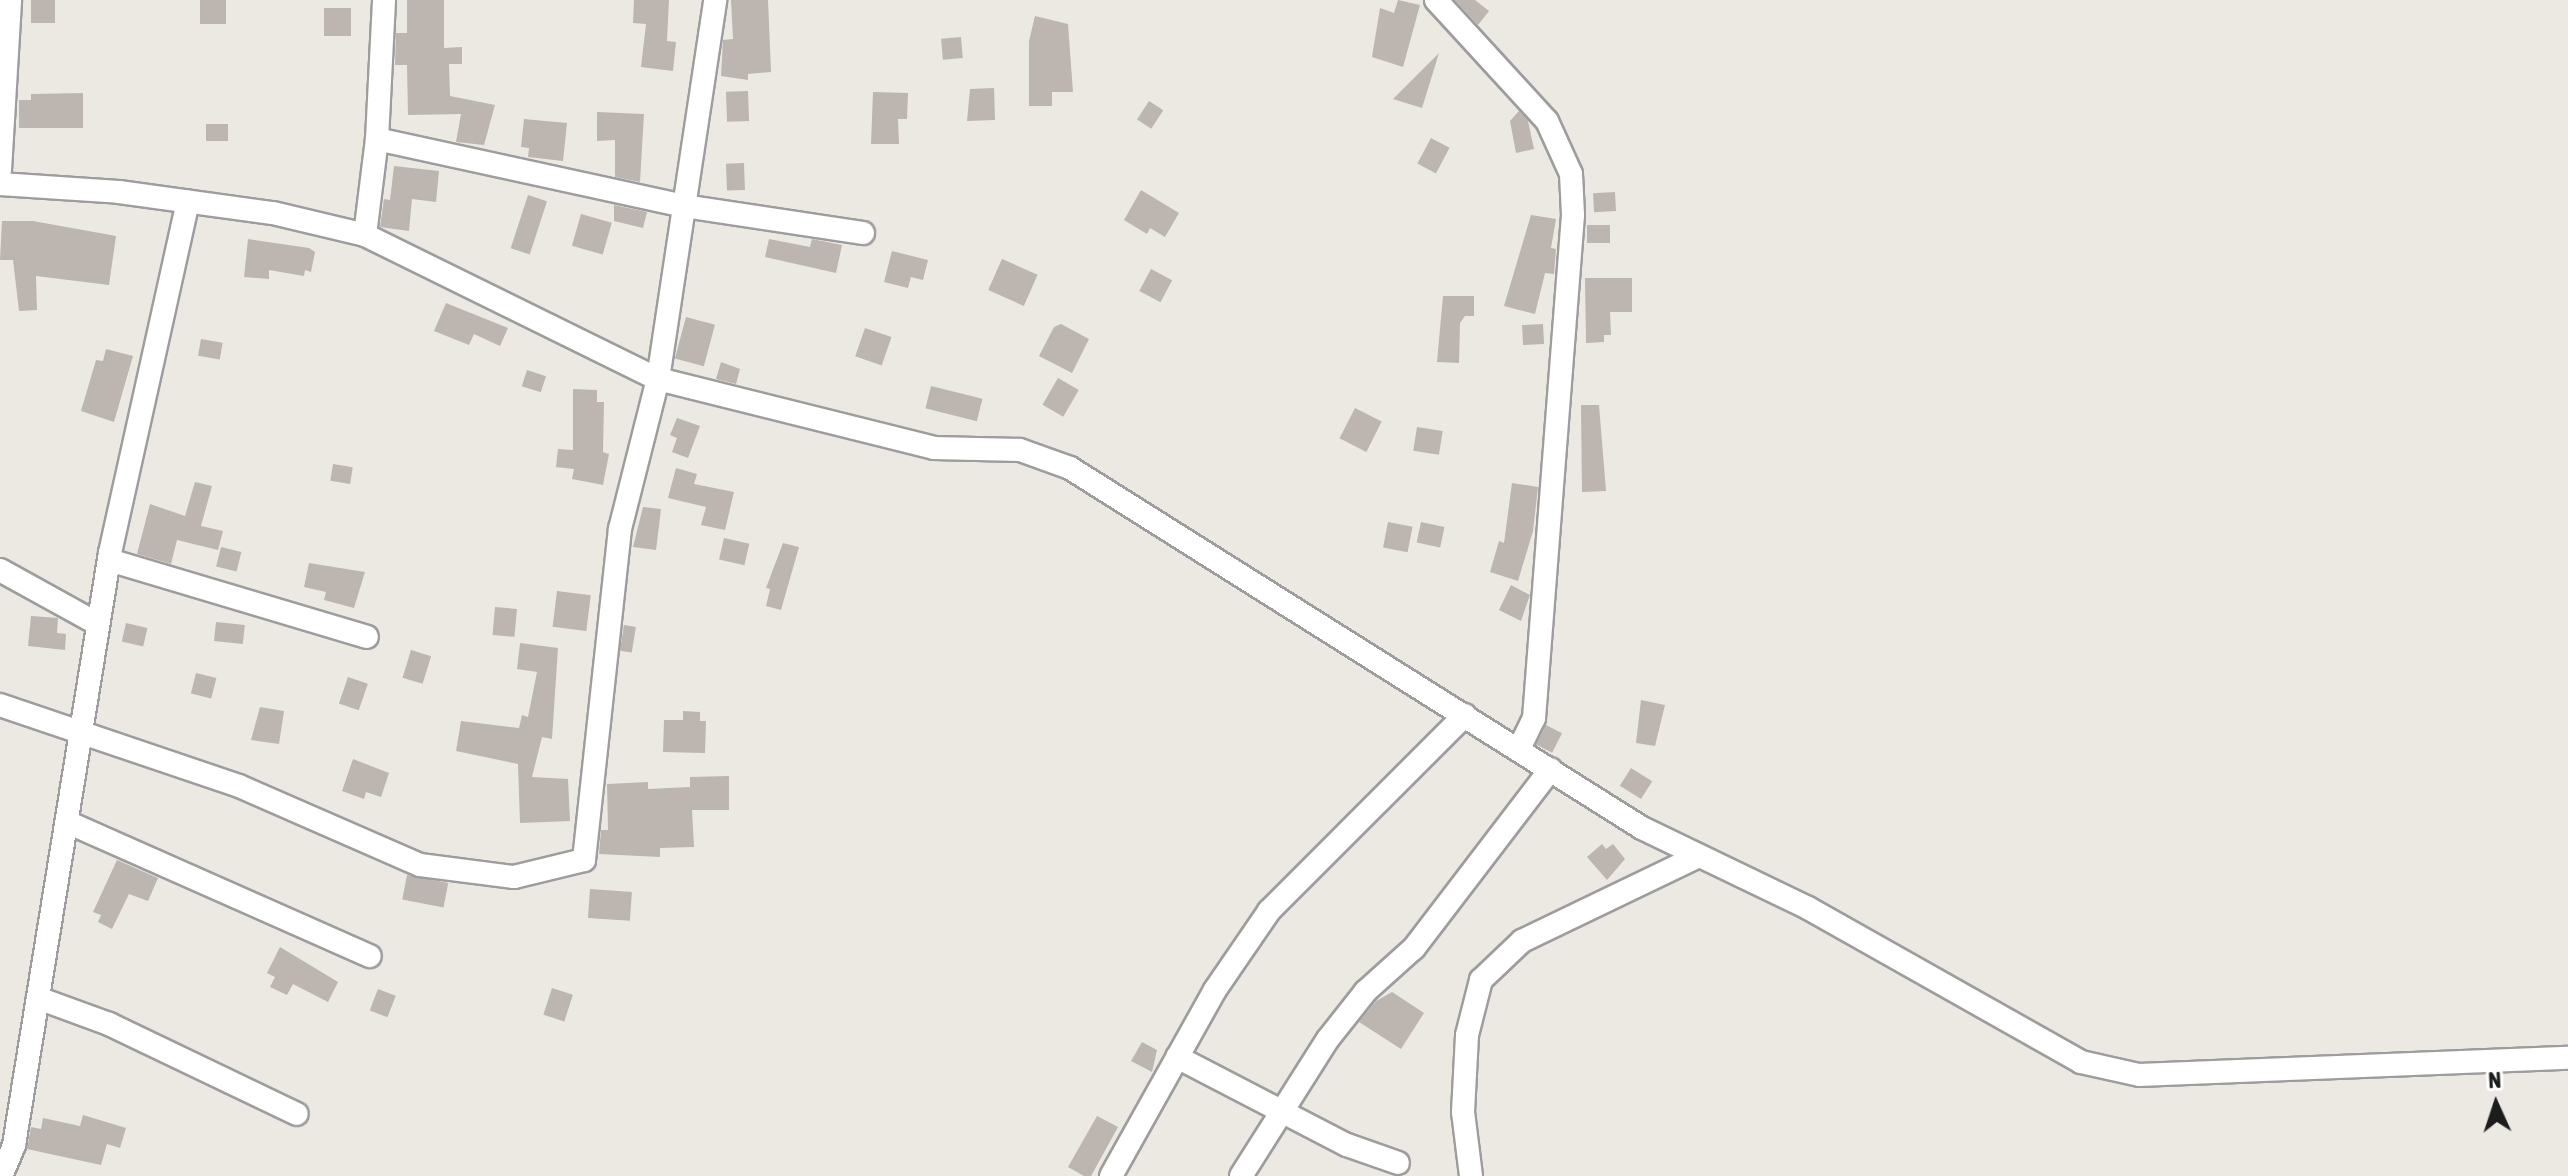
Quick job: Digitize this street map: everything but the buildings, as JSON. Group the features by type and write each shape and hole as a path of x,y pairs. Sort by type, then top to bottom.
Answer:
{"street":[{"path":"0,170 10,0"},
{"path":"365,235 377,139 384,0"},
{"path":"0,705 239,786 420,865 514,877 584,860 620,529 658,379 715,0"},
{"path":"1436,0 1547,121 1571,174 1573,215 1535,703 1519,749"},
{"path":"377,139 684,206 863,233"},
{"path":"0,184 273,213 365,235 658,379 934,448 1020,450 1070,468 1642,828 1808,908 1980,1009 2096,1065 2139,1075 2568,1058"},
{"path":"1,1176 14,1145 10,1103 38,998 109,560 188,202"},
{"path":"109,560 367,637"},
{"path":"0,570 98,624"},
{"path":"1111,1176 1177,1057 1269,911 1465,715"},
{"path":"1241,1176 1328,1039 1366,991 1414,948 1551,769"},
{"path":"67,822 370,956"},
{"path":"1471,1176 1463,1112 1467,1035 1481,980 1522,941 1699,856"},
{"path":"38,998 109,1024 297,1114"},
{"path":"1177,1057 1347,1145 1398,1163"}]}
